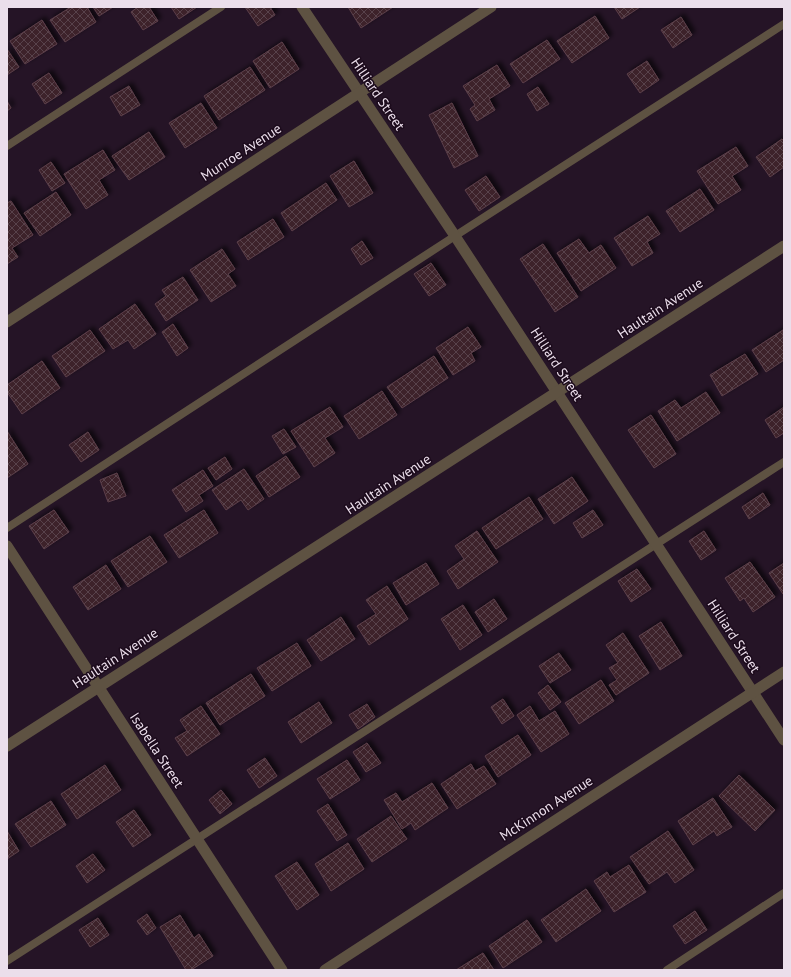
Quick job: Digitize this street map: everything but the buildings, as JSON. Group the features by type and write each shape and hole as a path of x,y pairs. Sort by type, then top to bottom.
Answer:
{"street":[{"name":"Hilliard Street","path":"302,7 455,236 784,740"},
{"name":"Munroe Avenue","path":"7,322 492,7"},
{"name":"Haultain Avenue","path":"7,746 784,246"},
{"name":"Isabella Street","path":"7,546 196,840 282,970"},
{"name":"McKinnon Avenue","path":"325,970 784,672"}],"lane":[{"path":"7,146 220,7"},
{"path":"7,528 784,24"},
{"path":"7,961 657,545 784,462"},
{"path":"667,970 784,893"}]}
